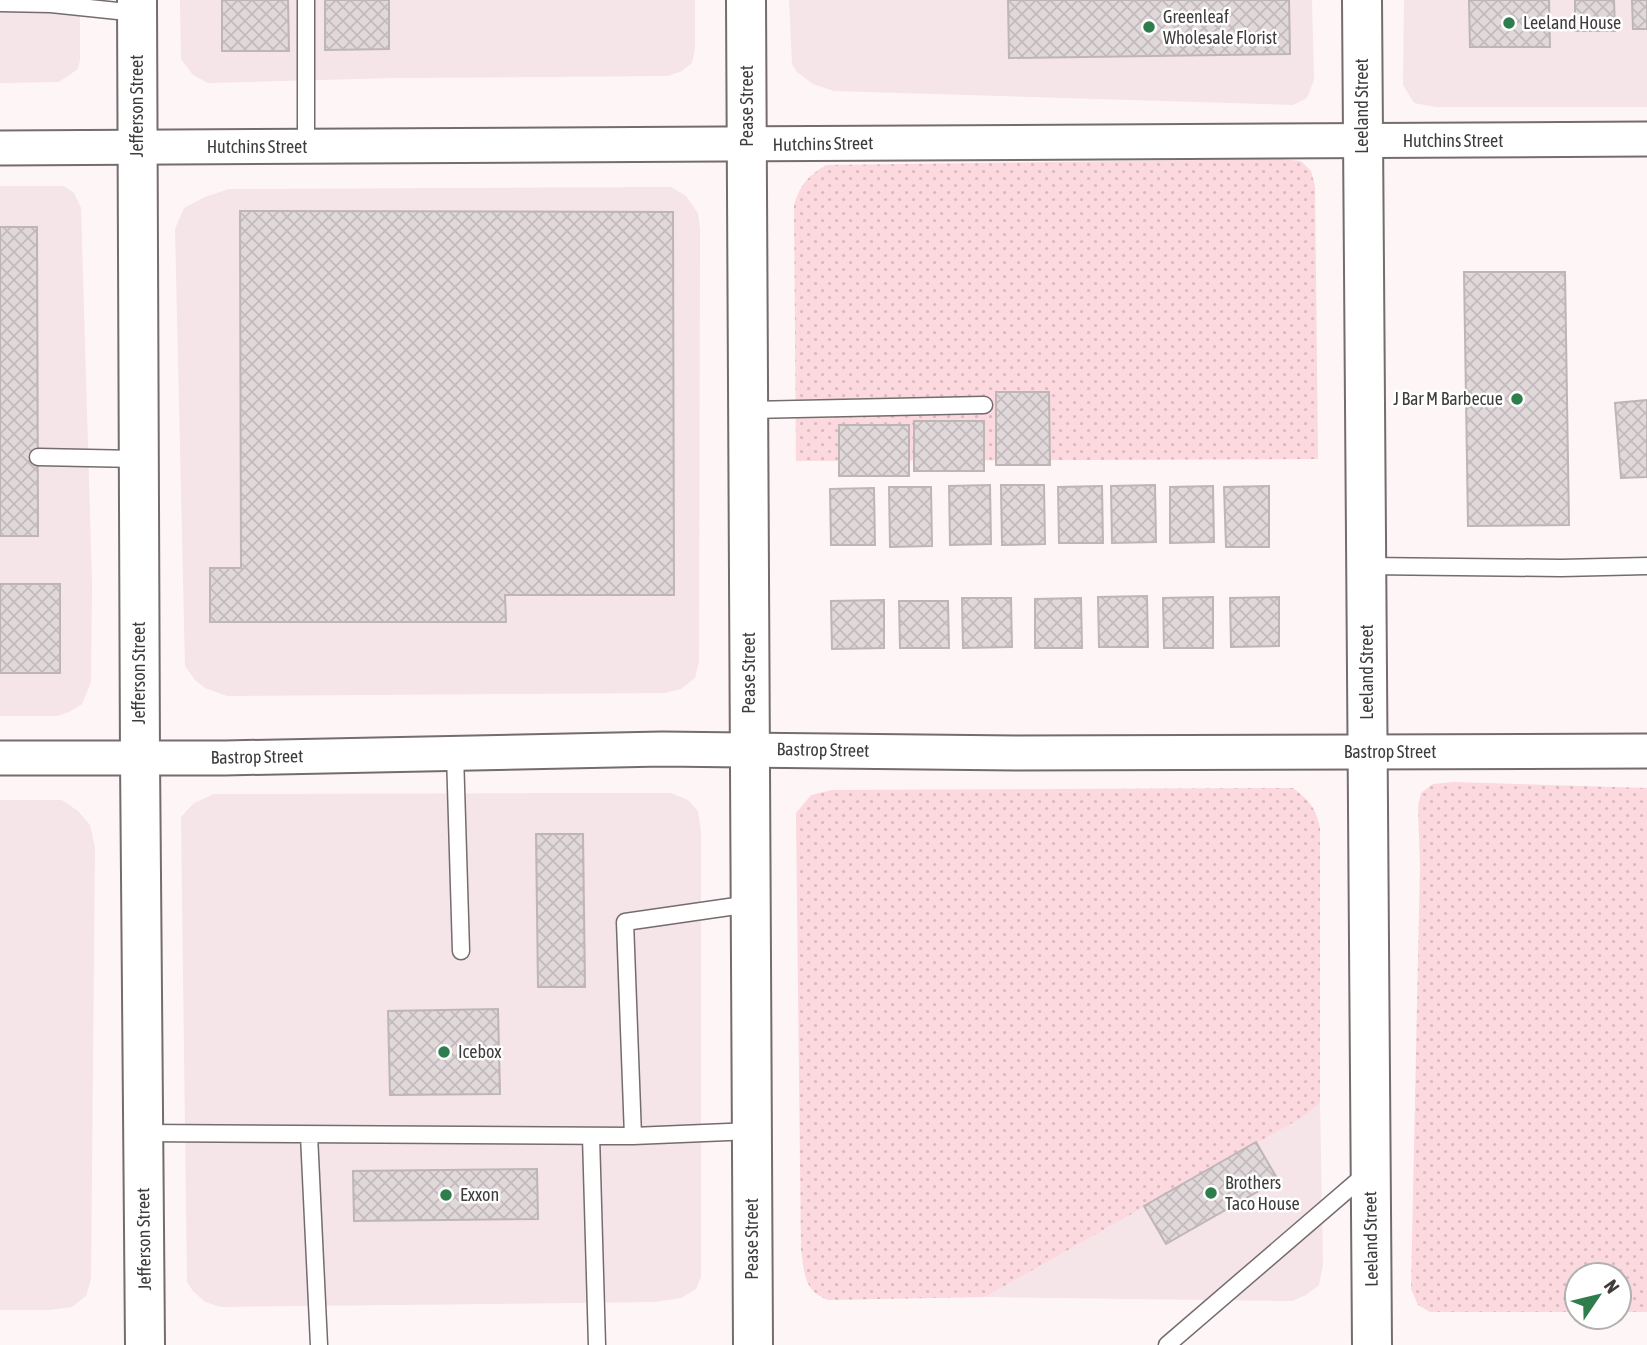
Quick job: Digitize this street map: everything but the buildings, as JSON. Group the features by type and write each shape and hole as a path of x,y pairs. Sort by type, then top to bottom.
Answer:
{"street":[{"name":"Pease Street","path":"746,0 752,1345"},
{"name":"Leeland Street","path":"1362,0 1372,1345"},
{"name":"Jefferson Street","path":"137,7 145,1345"},
{"name":"Hutchins Street","path":"0,148 1647,139"},
{"name":"Bastrop Street","path":"0,758 750,749 1016,753 1647,751"}],"lane":[{"path":"306,0 306,147"},
{"path":"0,3 137,7"},
{"path":"748,410 984,404"},
{"path":"38,457 138,459"},
{"path":"1366,566 1647,566"},
{"path":"455,754 461,951"},
{"path":"633,1136 625,922 751,904"},
{"path":"143,1133 633,1136 752,1130"},
{"path":"309,1135 319,1345"},
{"path":"591,1136 597,1345"},
{"path":"1167,1345 1370,1170"}],"shaded area":[{"path":"0,0 80,0 78,69 59,82 0,83"},
{"path":"180,0 695,0 695,48 692,63 682,71 668,76 395,78 208,83 193,75 181,59"},
{"path":"789,0 1312,0 1314,80 1307,98 1293,105 834,91 813,84 797,72 792,64"},
{"path":"1404,0 1647,0 1647,107 1436,107 1414,103 1403,85"},
{"path":"1281,159 1301,161 1311,171 1315,186 1318,459 796,461 794,205 806,181 826,165"},
{"path":"0,186 64,186 74,193 81,208 92,583 91,682 82,704 57,716 0,716"},
{"path":"671,187 686,196 698,213 700,229 699,661 695,678 681,689 665,693 227,696 205,688 195,680 185,666 175,229 184,208 229,189"},
{"path":"1454,782 1647,788 1647,1312 1633,1312 1633,1261 1563,1261 1563,1312 1430,1312 1418,1305 1411,1289 1420,865 1418,807 1421,793 1433,784"},
{"path":"1293,788 1311,805 1320,828 1320,1103 1303,1117 985,1297 828,1300 814,1291 805,1274 801,1250 796,813 811,795 832,790"},
{"path":"671,793 688,800 698,811 701,832 701,1277 696,1289 681,1298 655,1302 221,1307 205,1302 193,1291 187,1282 181,817 194,803 214,794"},
{"path":"0,800 62,800 78,811 90,825 95,847 91,1279 86,1296 72,1307 50,1310 0,1310"},
{"path":"1320,1103 1323,1265 1319,1285 1306,1295 1292,1301 985,1297 1303,1117"}],"place":[{"name":"Leeland House","path":"1509,23"},
{"name":"Greenleaf Wholesale Florist","path":"1149,27"},
{"name":"J Bar M Barbecue","path":"1517,399"},
{"name":"Icebox","path":"444,1052"},
{"name":"Brothers Taco House","path":"1211,1193"},
{"name":"Exxon","path":"446,1195"}]}
